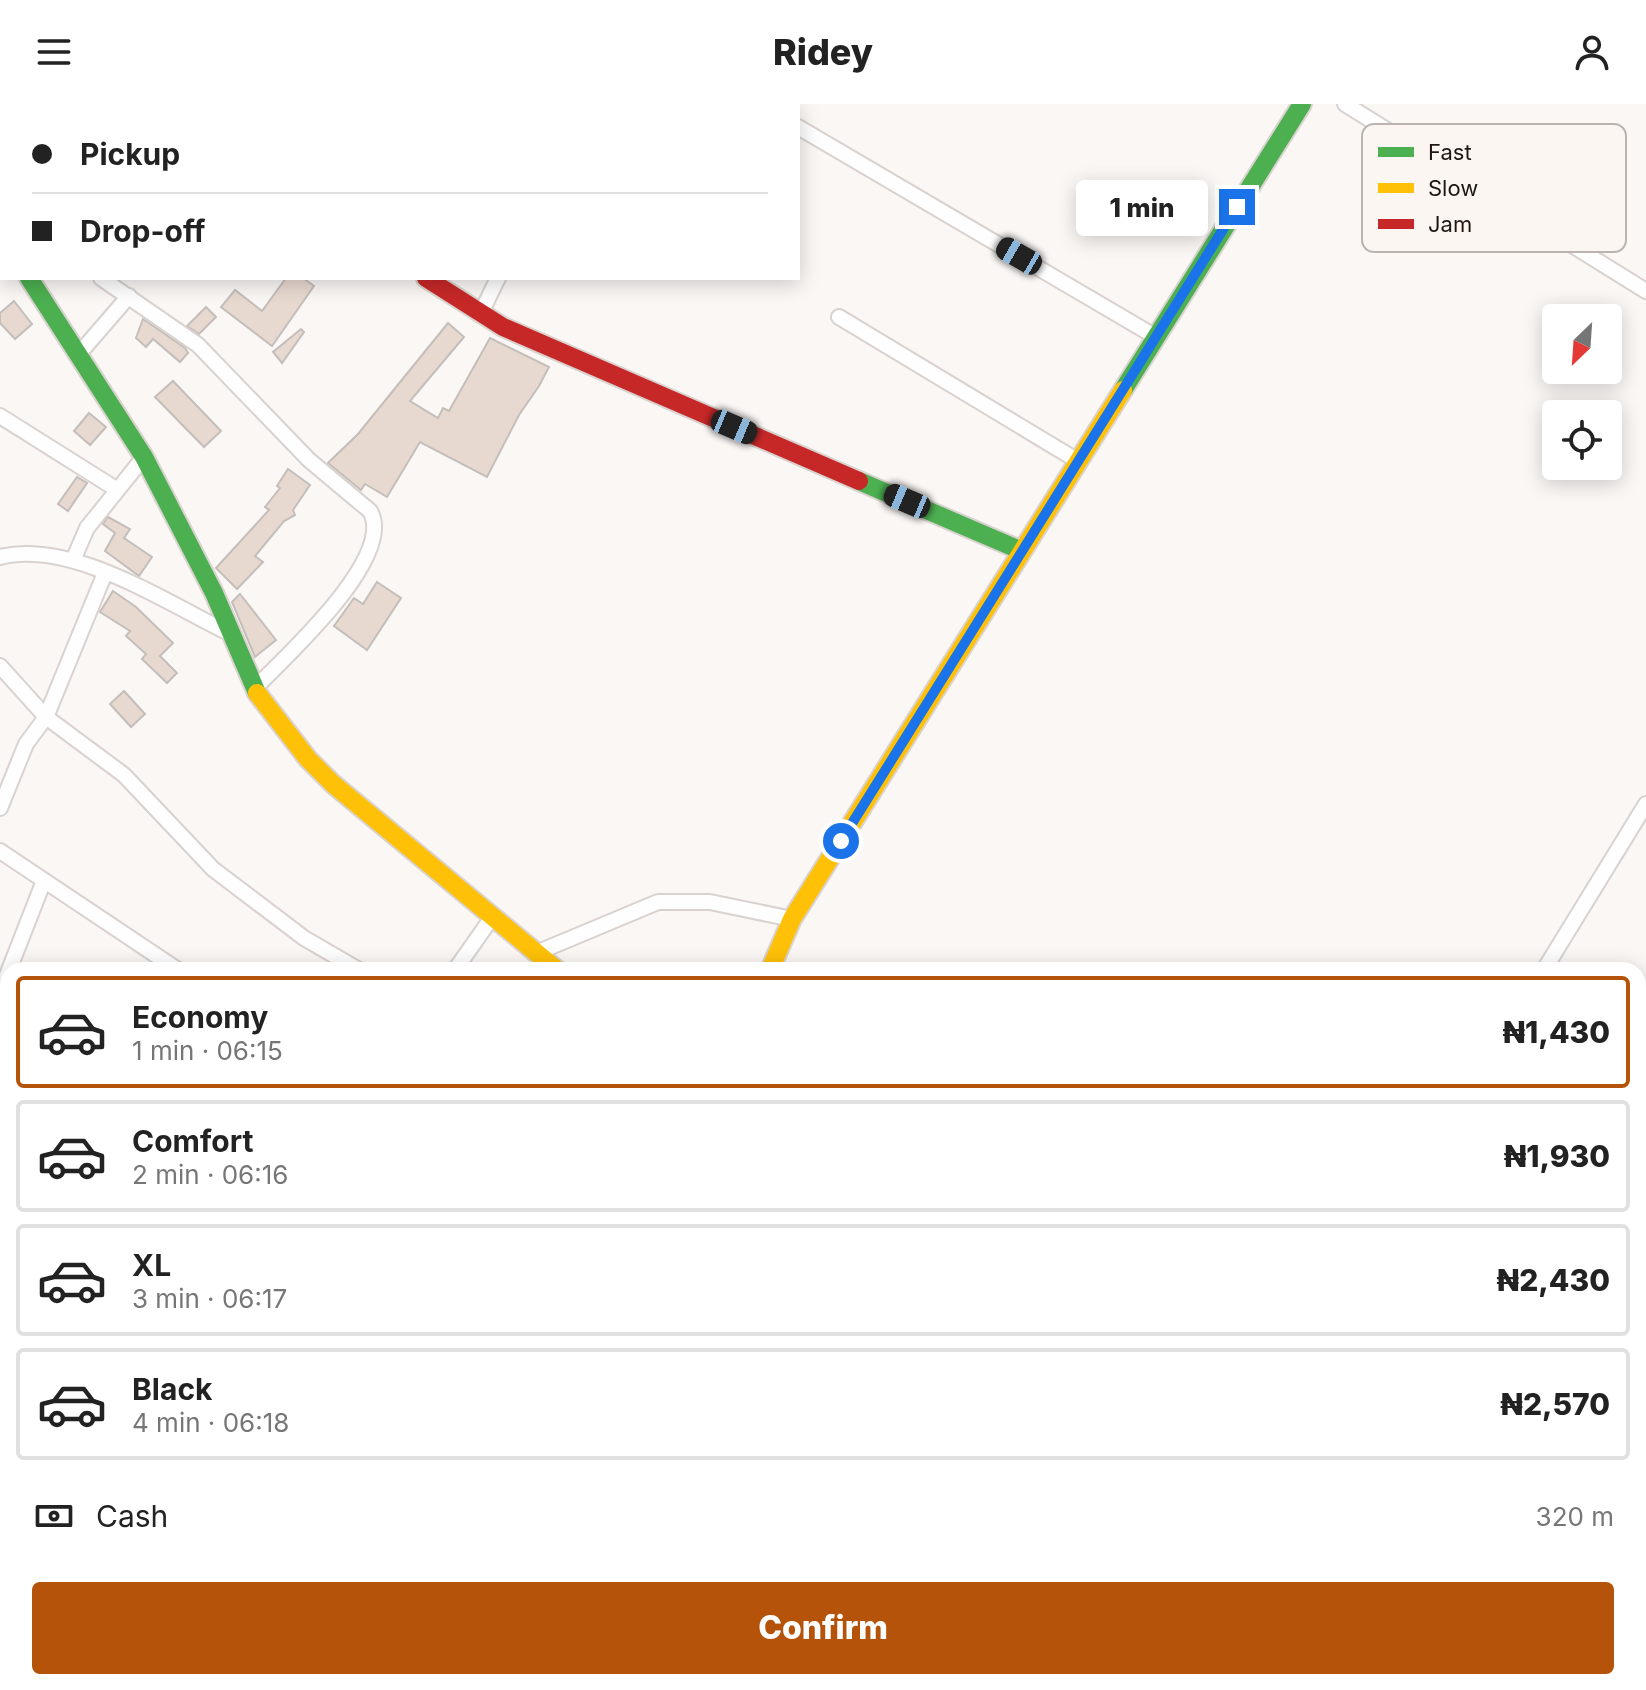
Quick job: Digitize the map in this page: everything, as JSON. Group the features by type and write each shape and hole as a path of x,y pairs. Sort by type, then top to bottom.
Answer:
{"street":[{"path":"773,962 792,919 1302,104"},
{"path":"1345,104 1377,124"},
{"path":"800,128 1156,337"},
{"path":"1583,252 1646,291"},
{"path":"30,280 144,457 214,593 254,689 308,759 547,962"},
{"path":"104,280 198,345 294,445 370,511 376,522 375,534 347,591 254,689"},
{"path":"429,280 480,315 1022,551"},
{"path":"480,315 497,280"},
{"path":"78,355 129,296"},
{"path":"839,317 1078,461"},
{"path":"0,416 116,489"},
{"path":"74,558 87,528 144,457"},
{"path":"0,557 18,552 74,558 229,633"},
{"path":"0,808 26,744 46,717 105,573"},
{"path":"0,666 46,717 124,775 213,869 304,938 345,962"},
{"path":"1549,962 1646,806"},
{"path":"0,851 43,883 166,962"},
{"path":"11,962 43,883"},
{"path":"536,953 658,902 710,902 792,919"},
{"path":"461,962 493,916"}],"building":[{"path":"285,280 306,280 314,286 272,346 221,307 235,290 262,311"},
{"path":"14,301 32,324 15,339 0,323 0,313"},
{"path":"206,307 216,317 199,334 187,326"},
{"path":"143,319 185,348 188,353 180,362 153,339 146,347 136,338"},
{"path":"448,323 464,337 410,401 438,418 443,408 449,411 490,338 549,367 519,415 487,477 420,442 387,497 365,484 361,490 328,463 358,434"},
{"path":"301,329 304,332 282,363 273,352"},
{"path":"173,381 221,431 204,447 155,397"},
{"path":"89,413 106,427 90,445 74,431"},
{"path":"288,469 310,485 293,510 295,515 284,521 255,556 263,562 237,589 216,568 269,510 265,507 280,488 277,486"},
{"path":"77,477 87,483 68,511 58,504"},
{"path":"108,517 130,529 124,538 152,557 139,576 105,551 115,533 103,524"},
{"path":"377,582 401,598 367,650 334,626 354,598 363,604"},
{"path":"113,591 136,607 173,643 160,656 177,673 167,683 142,659 146,654 126,636 130,631 100,612"},
{"path":"240,594 276,640 255,657 232,602"},
{"path":"124,691 145,714 131,727 110,704"}],"traffic: fast":[{"path":"1123,390 1302,104"},
{"path":"30,280 144,457 214,593 257,693"},
{"path":"859,481 1022,551"}],"traffic: slow":[{"path":"773,962 792,919 1123,390"},
{"path":"257,693 308,759 333,784 547,962"}],"traffic: jam":[{"path":"429,280 503,327 859,481"}],"route":[{"path":"841,841 1237,207"}]}
